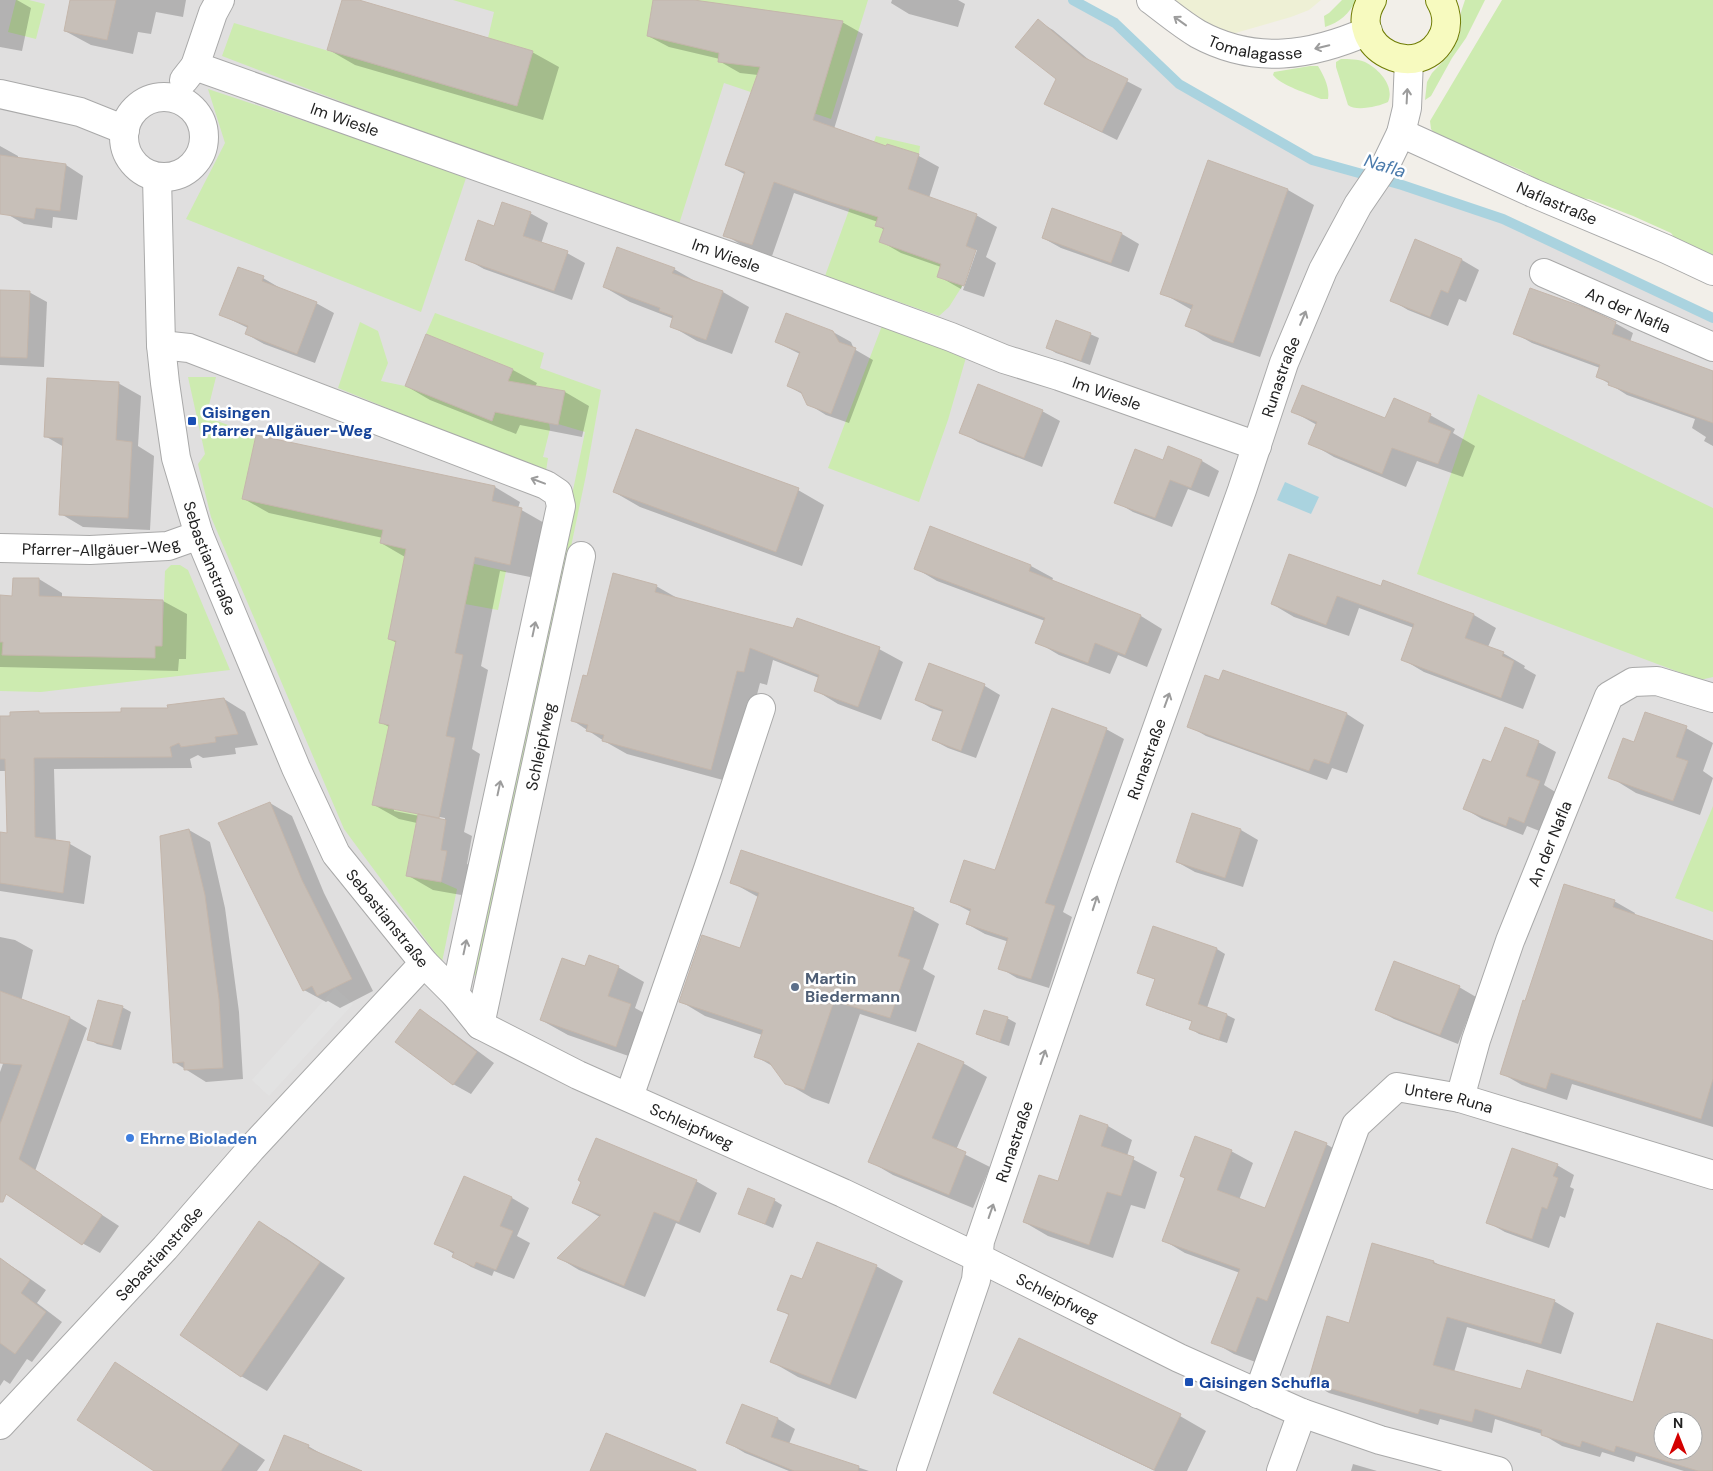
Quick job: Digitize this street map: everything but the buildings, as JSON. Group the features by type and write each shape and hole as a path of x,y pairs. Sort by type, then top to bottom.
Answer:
{"street":[{"path":"170,97 195,66 213,13 220,0"},
{"name":"Tomalagasse","path":"1151,0 1197,33 1217,43 1250,52 1290,54 1337,43 1368,31"},
{"path":"1372,0 1366,18 1368,31 1374,43 1383,52 1396,58 1409,60 1421,57 1432,50 1440,41 1445,30 1446,17 1440,0"},
{"name":"Runastraße","path":"912,1471 976,1280 980,1241 1105,874 1257,446 1284,363 1323,270 1358,204 1386,164 1401,133 1407,108 1409,60"},
{"name":"Im Wiesle","path":"195,66 713,250 951,337 1004,359 1059,376 1257,446"},
{"path":"0,94 80,112 124,130"},
{"path":"170,97 182,101 200,118 204,131 204,144 200,156 193,166 182,174 170,177 157,177 145,173 135,165 128,155 124,142 124,130 129,118 136,109 152,100 170,97"},
{"name":"Naflastraße","path":"1401,133 1666,249 1713,272"},
{"name":"Sebastianstraße","path":"0,1425 165,1248 251,1149 424,963 336,854 296,768 199,535 176,458 165,383 161,345 157,177"},
{"name":"An der Nafla","path":"1544,273 1713,347"},
{"path":"161,345 189,348 546,484 558,493 561,506 455,994"},
{"name":"Pfarrer-Allgäuer-Weg","path":"0,548 90,550 168,546 199,535"},
{"name":"Schleipfweg","path":"480,1025 581,556"},
{"name":"An der Nafla","path":"1460,1098 1476,1040 1510,941 1609,696 1633,682 1657,681 1713,698"},
{"name":"Schleipfweg","path":"628,1097 708,869 760,708"},
{"name":"Schleipfweg","path":"424,963 455,994 480,1025 578,1075 843,1193 979,1258 1179,1358 1302,1413 1380,1440 1498,1471"},
{"name":"Untere Runa","path":"1258,1394 1356,1125 1397,1086 1460,1098 1713,1175"},
{"path":"1281,1471 1302,1413"}],"shaded area":[{"path":"0,0 1073,0 1115,23 1179,84 1312,160 1402,185 1503,219 1713,318 1713,1471 0,1471"},
{"path":"335,988 353,1004 269,1096 252,1080"}],"green space":[{"path":"16,0 29,0 45,4 36,39 8,32"},
{"path":"453,0 868,0 831,119 724,83 679,224 538,177 222,56 234,23 516,106 533,51 488,38 494,12"},
{"path":"1166,0 1321,0 1309,10 1291,17 1232,34 1221,32"},
{"path":"1342,0 1356,0 1344,17 1325,27 1324,16"},
{"path":"1465,0 1485,0 1466,38 1452,58 1431,96 1425,100 1427,82 1432,73 1450,54 1458,39 1461,29 1461,12"},
{"path":"1502,0 1713,0 1713,260 1675,238 1671,233 1589,199 1569,197 1521,170 1436,135 1431,129 1430,121"},
{"path":"1341,59 1362,61 1375,69 1387,84 1390,96 1388,102 1374,107 1362,108 1348,105 1336,67 1336,62"},
{"path":"1318,66 1327,86 1328,99 1321,99 1295,89 1273,75 1274,72"},
{"path":"208,89 467,175 421,312 186,219 225,143"},
{"path":"876,136 920,146 919,154 887,144 863,212 878,217 875,226 884,229 879,242 918,256 943,257 937,277 957,284 966,280 949,307 939,316 825,276"},
{"path":"435,313 544,353 540,368 601,390 586,475 481,977 473,975 585,432 558,424 565,391 543,387 550,429 543,457 548,458 546,471 338,388 360,322 378,331 388,363 381,381 405,386 492,421 513,369 426,334"},
{"path":"883,323 967,354 948,420 919,502 828,468"},
{"path":"188,377 216,377 206,417 256,435 242,499 383,530 380,543 506,571 498,610 465,604 471,572 404,559 388,639 396,641 379,722 389,725 372,805 418,814 406,876 441,882 457,889 442,962 344,829 211,517 198,464 205,454"},
{"path":"1478,394 1713,508 1713,677 1700,680 1417,574"},
{"path":"171,565 180,565 188,570 230,670 41,692 0,691 0,642 162,646 165,571"},
{"path":"1713,806 1713,912 1675,898"}],"water":[{"path":"1285,482 1319,497 1311,514 1277,500"}],"waterway":[{"name":"Nafla","path":"1073,0 1115,23 1179,84 1312,160 1402,185 1503,219 1713,318"}],"place":[{"name":"Gisingen Pfarrer-Allgäuer-Weg","path":"192,421"},
{"name":"Martin Biedermann","path":"795,987"},
{"name":"Ehrne Bioladen","path":"130,1138"},
{"name":"Gisingen Schufla","path":"1189,1382"}]}
